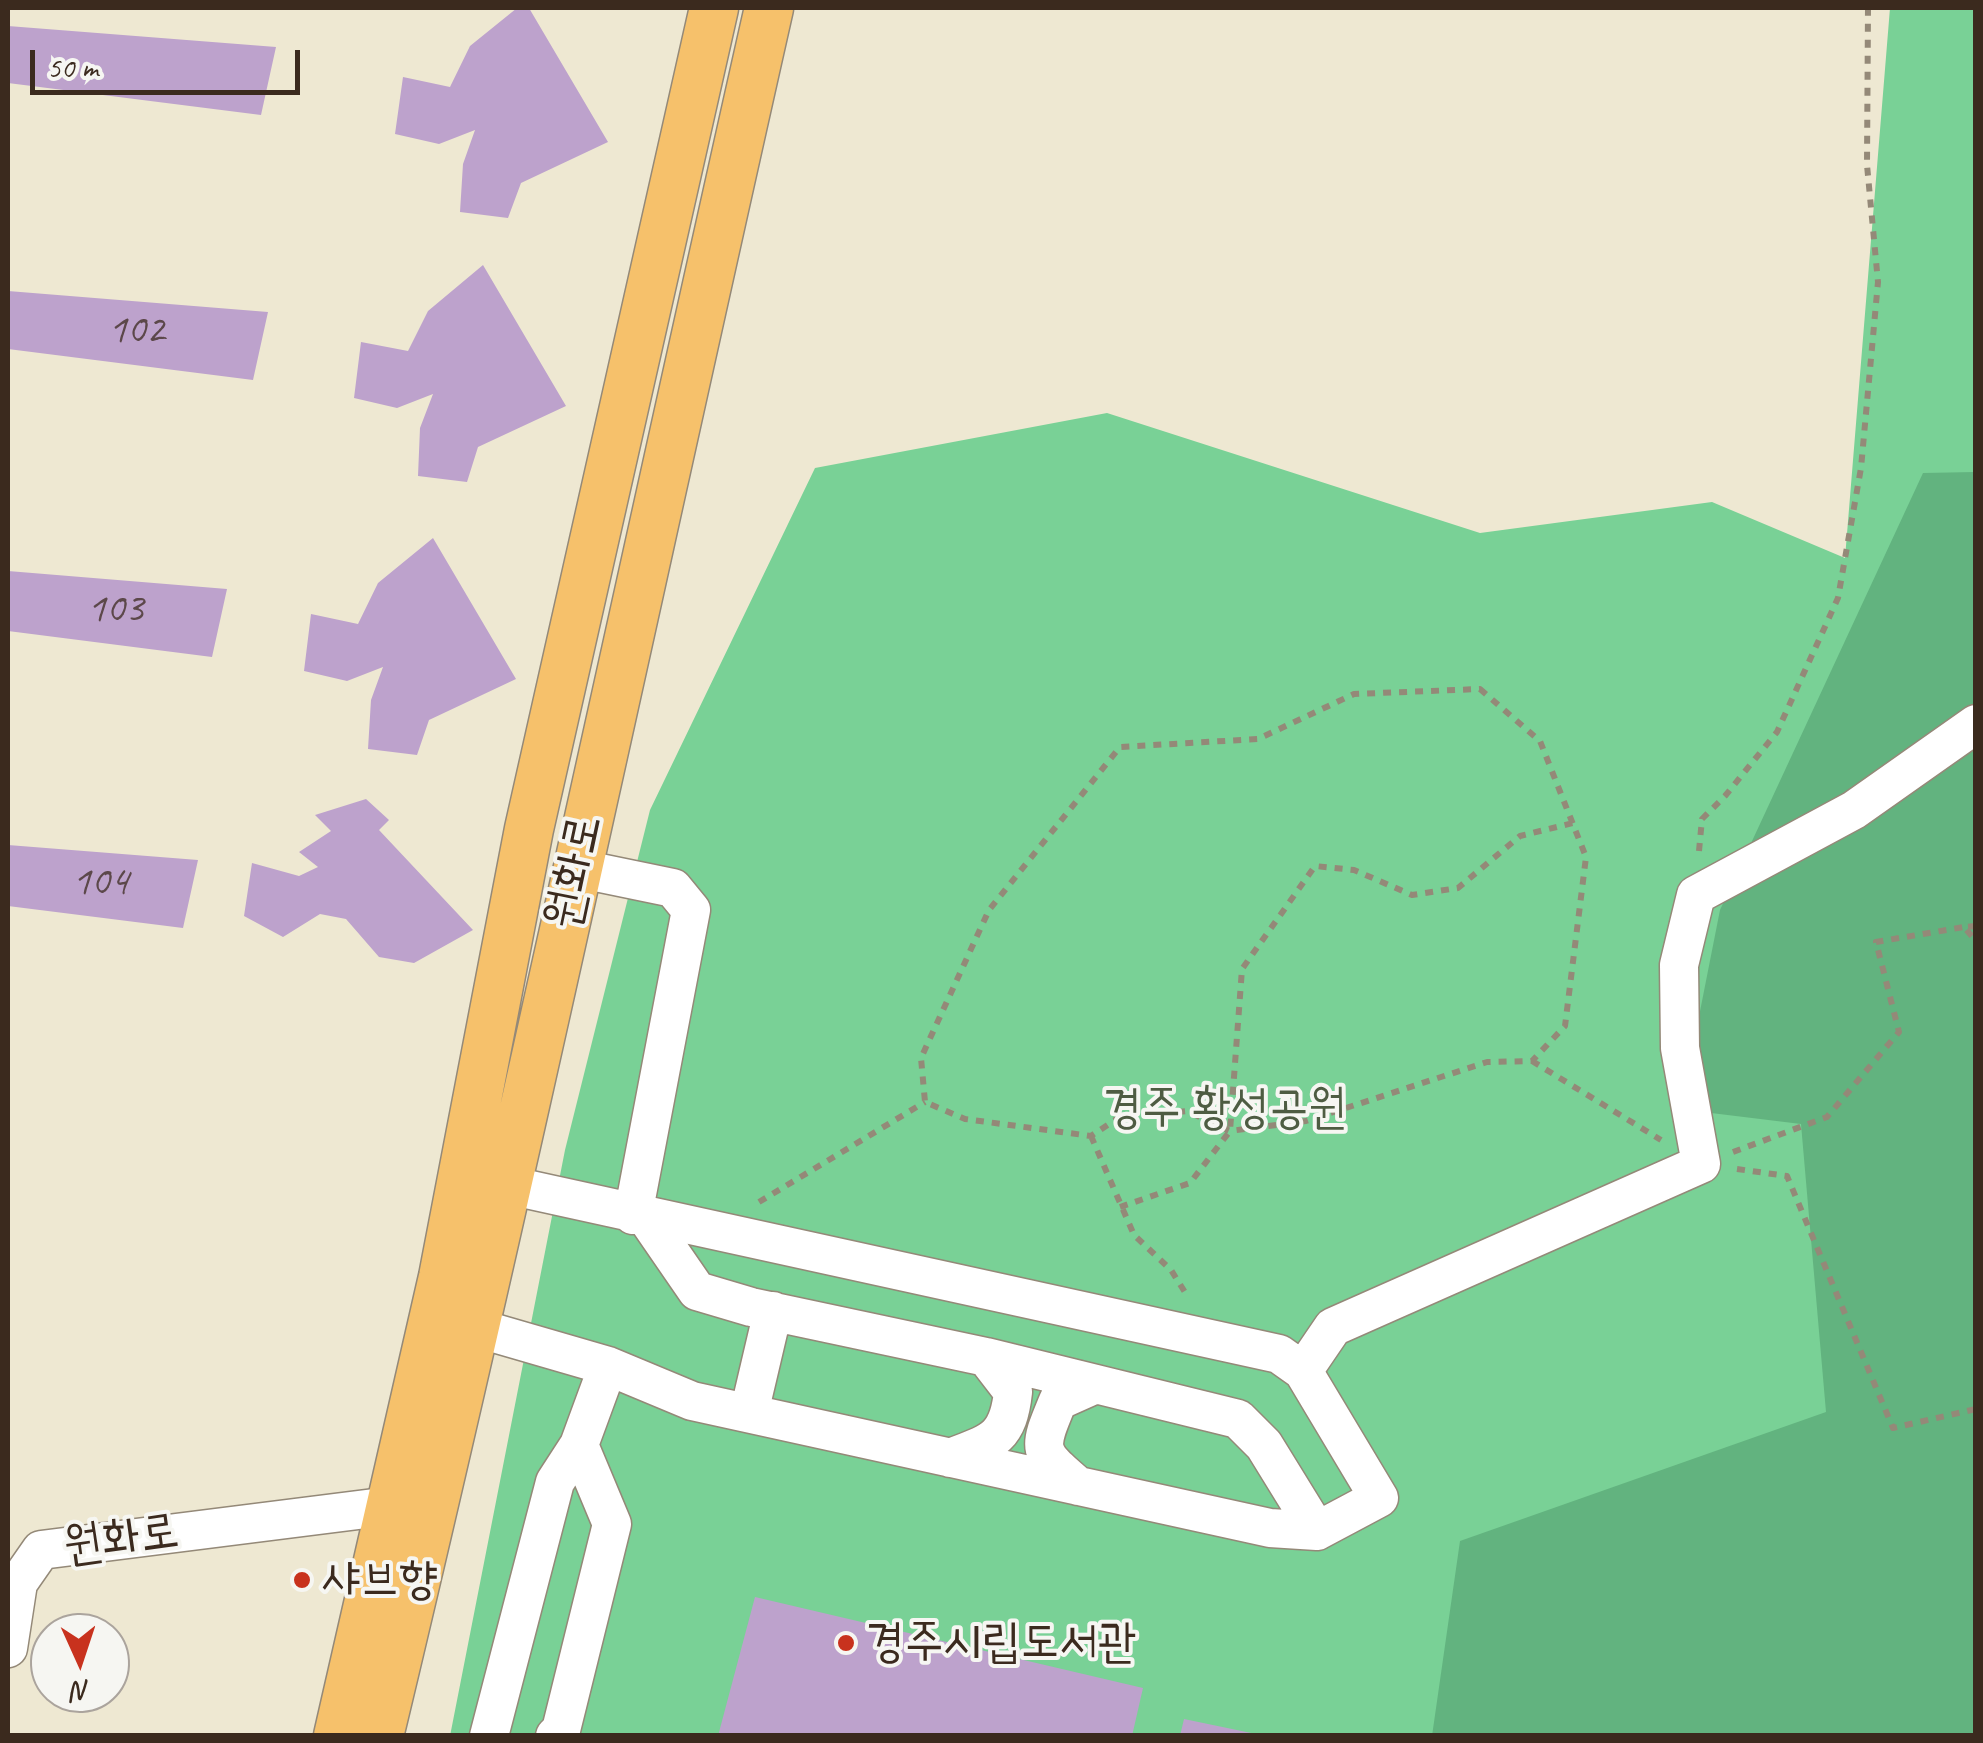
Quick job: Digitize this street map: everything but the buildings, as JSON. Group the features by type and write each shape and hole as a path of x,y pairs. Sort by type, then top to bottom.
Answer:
{"main road":[{"name":"원화로","path":"338,1736 442,1277 529,829 714,8"},
{"name":"원화로","path":"379,1736 477,1328 769,8"}],"street":[{"path":"1303,1371 1333,1327 1701,1164 1680,1048 1679,964 1696,895 1854,810 1976,724"},
{"path":"576,868 673,888 691,910 640,1216 697,1292 1238,1419 1264,1445 1318,1531"},
{"path":"477,1328 608,1366 692,1401 1270,1528 1318,1531 1379,1498 1303,1371 1280,1354 508,1185"},
{"path":"750,1413 773,1312"},
{"path":"950,1458 987,1444 1010,1421 1014,1392 986,1357"},
{"path":"489,1736 555,1482 578,1445 608,1366"},
{"path":"1078,1486 1048,1460 1042,1438 1058,1400 1096,1384"},
{"path":"555,1736 561,1730 612,1524 578,1445"},
{"name":"원화로","path":"10,1624 18,1582 41,1550 390,1506"}],"path":[{"path":"1696,895 1702,818 1726,796 1776,732 1838,598 1861,468 1878,282 1867,164 1868,8"},
{"path":"924,1102 921,1058 988,910 1120,747 1258,740 1354,694 1480,689 1540,741 1586,857 1565,1026 1532,1062"},
{"path":"1120,1207 1190,1183 1230,1131 1242,969 1315,866 1354,870 1412,895 1458,888 1520,836 1573,823"},
{"path":"1701,1164 1828,1117 1899,1032 1876,942 1976,926"},
{"path":"1964,927 1976,941"},
{"path":"924,1102 964,1119 1090,1136 1118,1118 1187,1111 1230,1131 1306,1121 1487,1062 1532,1062 1701,1164 1787,1176 1893,1428 1976,1409"},
{"path":"710,1232 924,1102"},
{"path":"1090,1136 1134,1235 1171,1270 1216,1340"}],"green space":[{"name":"경주 황성공원","path":"1890,8 1975,8 1975,1735 450,1736 565,1150 650,810 815,468 1107,413 1480,533 1712,502 1845,558"},
{"path":"1975,472 1975,1735 1432,1736 1460,1541 1826,1412 1801,1124 1703,1112 1689,1067 1720,910 1923,473"}],"place":[{"name":"샤브향","path":"302,1580"},
{"name":"경주시립도서관","path":"846,1643"}]}
